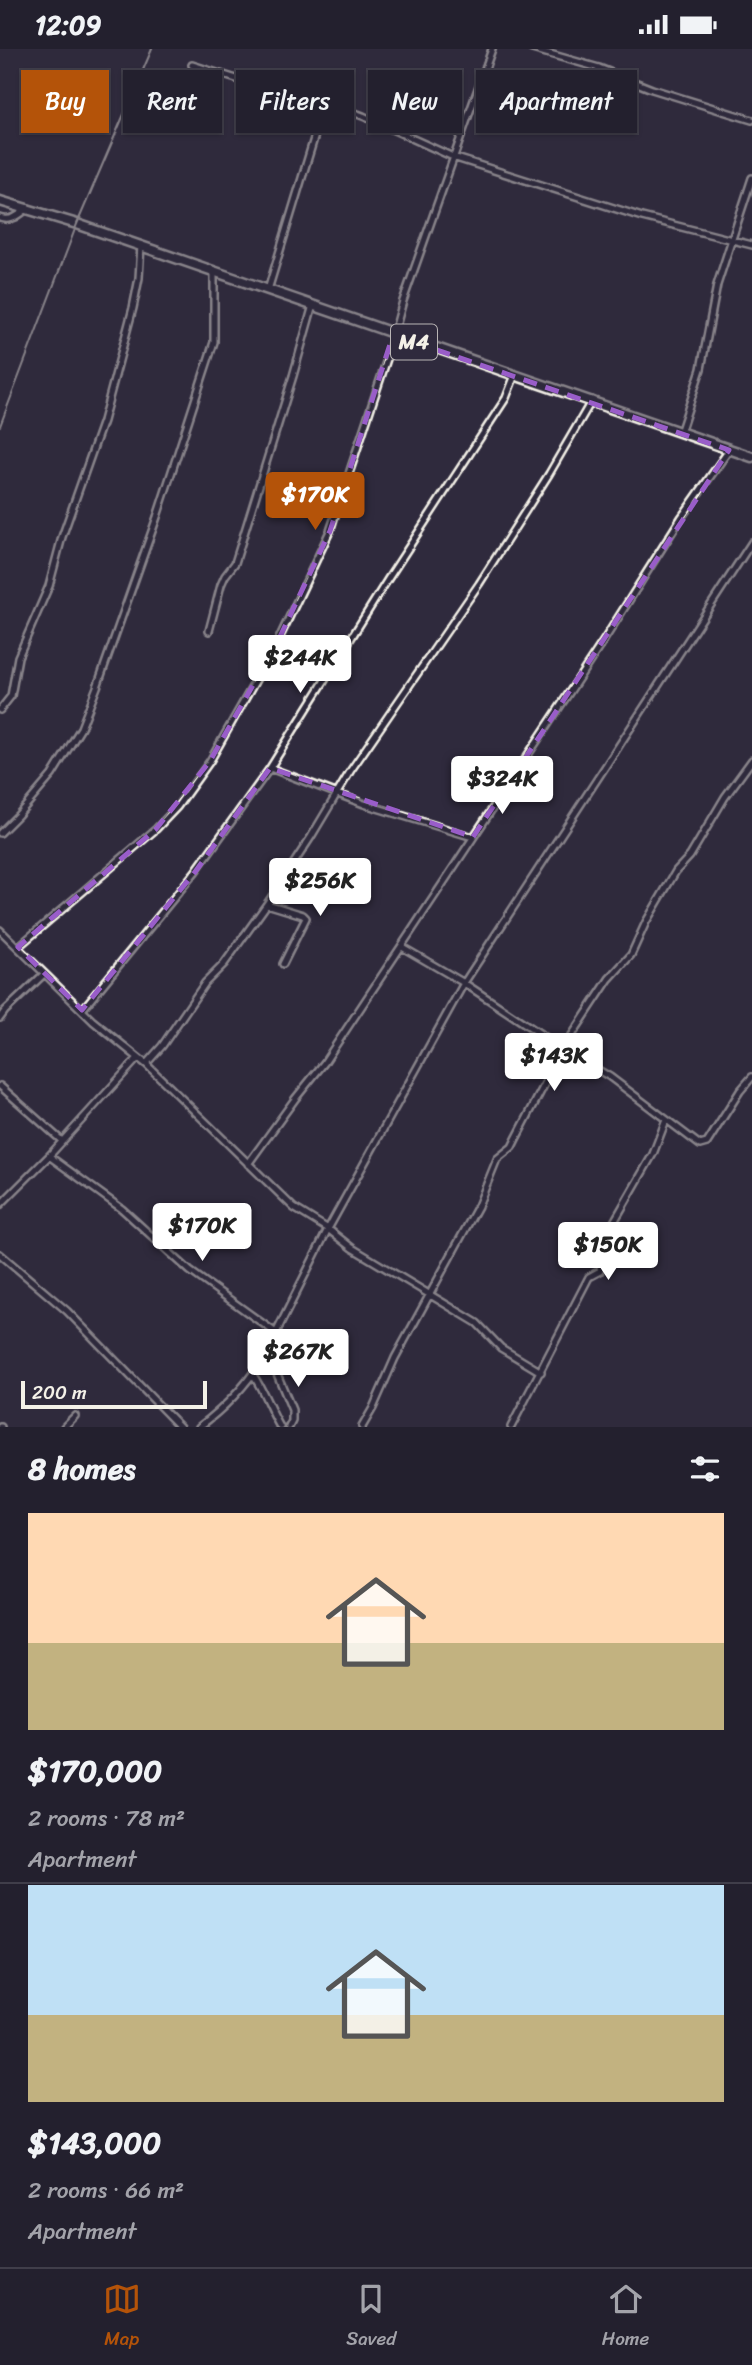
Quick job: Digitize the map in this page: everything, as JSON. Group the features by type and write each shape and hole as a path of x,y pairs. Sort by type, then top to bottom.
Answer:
{"main road":[{"name":"M4","path":"0,201 77,223 393,335 592,400 752,457"}],"street":[{"path":"18,947 156,829 177,807 210,761 278,641 330,531 393,335 492,49"},
{"path":"532,49 599,68 652,89 752,120"},
{"path":"192,65 236,79"},
{"path":"354,112 453,157 642,217 752,245"},
{"path":"268,291 316,133"},
{"path":"680,433 701,369 718,285 752,178"},
{"path":"0,218 16,218 28,208"},
{"path":"0,710 10,696 19,657 49,586 62,537 103,421 133,308 139,278 141,245"},
{"path":"0,833 52,775 66,755 81,728 97,687 157,517 214,342 215,272"},
{"path":"209,631 225,576 235,563 313,305"},
{"path":"82,1010 178,894 270,768 388,579 506,398 515,375"},
{"path":"146,1064 267,904 336,794 479,584 592,400"},
{"path":"248,1164 324,1062 402,947 681,518 729,450"},
{"path":"199,1427 232,1400 268,1352 328,1229 464,983 752,543"},
{"path":"362,1427 394,1358 478,1206 497,1159 512,1147 563,1049 609,979 632,955 646,922 671,879 690,856 725,797 752,759"},
{"path":"270,768 336,794 473,838"},
{"path":"267,904 306,918 283,964"},
{"path":"0,930 82,1010 146,1064 294,1208 328,1229 345,1244 477,1323 501,1348 541,1372"},
{"path":"402,947 464,983 610,1077 700,1145 705,1145 752,1077"},
{"path":"0,1018 44,974"},
{"path":"0,1205 138,1058"},
{"path":"0,1086 62,1141"},
{"path":"511,1427 589,1277 600,1271 603,1241 653,1154 666,1120"},
{"path":"48,1156 122,1209 190,1271 276,1333"},
{"path":"0,1254 67,1311 180,1427"},
{"path":"268,1352 292,1410 289,1427"},
{"path":"253,1374 280,1427"},
{"path":"64,1427 75,1416"}],"highlighted area":[{"path":"393,335 729,450 473,837 270,768 195,872 82,1010 18,947 156,829 210,761 278,641 330,531"}],"railway":[{"path":"0,426 77,224 152,49"}]}
